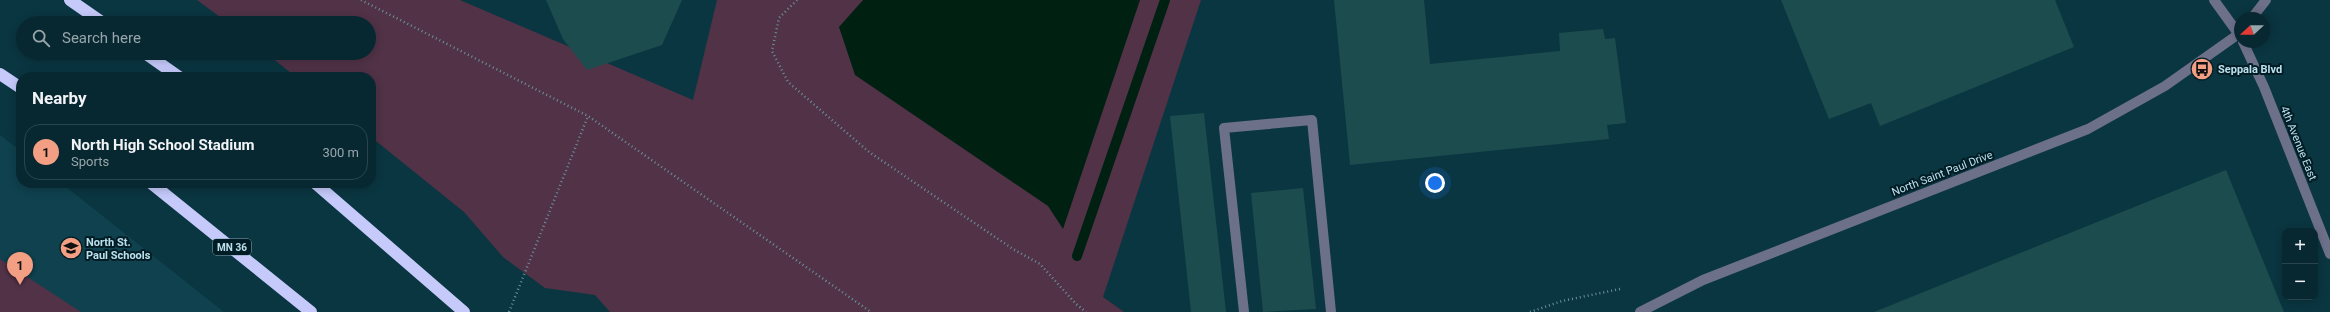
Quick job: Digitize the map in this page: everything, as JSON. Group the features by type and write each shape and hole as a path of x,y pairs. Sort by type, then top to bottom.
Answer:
{"highway":[{"path":"70,0 93,16"},
{"path":"155,60 172,72"},
{"path":"0,74 16,85"},
{"name":"MN 36","path":"157,188 311,312"},
{"path":"321,188 464,312"}],"street":[{"name":"4th Avenue East","path":"2214,0 2234,28"},
{"path":"2257,12 2266,0"},
{"name":"North Saint Paul Drive","path":"1640,312 1703,280 2088,129 2165,86 2234,40"},
{"name":"4th Avenue East","path":"2246,48 2264,87 2330,254"},
{"path":"1244,312 1224,128 1312,120 1331,312"}],"path":[{"path":"361,0 588,116 871,312"},
{"path":"797,0 779,18 772,51 788,82 869,152 1014,249 1040,264 1076,304 1086,312"},
{"path":"509,312 588,116"},
{"path":"1530,312 1562,301 1620,289"}],"shaded area":[{"path":"197,0 460,0 693,100 717,0 1201,0 1103,297 1124,312 610,312 595,295 545,288 503,257 464,212 376,141 376,72 290,72 275,60 376,60 376,16 219,16"},
{"path":"863,0 1140,0 1063,229 1048,206 855,75 839,27"},
{"name":"North St. Paul Schools","path":"0,135 16,147 16,188 67,188 224,312 0,312"},
{"path":"0,259 81,312 0,312"}],"building":[{"path":"546,0 682,0 662,45 587,70 563,39"},
{"path":"1334,0 1424,0 1430,64 1560,51 1559,33 1603,29 1605,39 1615,38 1626,123 1607,125 1609,139 1350,165"},
{"path":"1781,0 2055,0 2074,47 1880,126 1871,103 1829,119"},
{"path":"1204,113 1226,312 1191,312 1170,116"},
{"path":"2226,170 2284,312 1874,312"},
{"path":"1303,188 1316,309 1263,312 1251,193"}],"waterway":[{"path":"1077,256 1165,0"}],"place":[{"name":"Seppala Blvd","path":"2202,69"},
{"name":"North St. Paul Schools","path":"71,248"},
{"name":"North High School Stadium","path":"20,285"}]}
